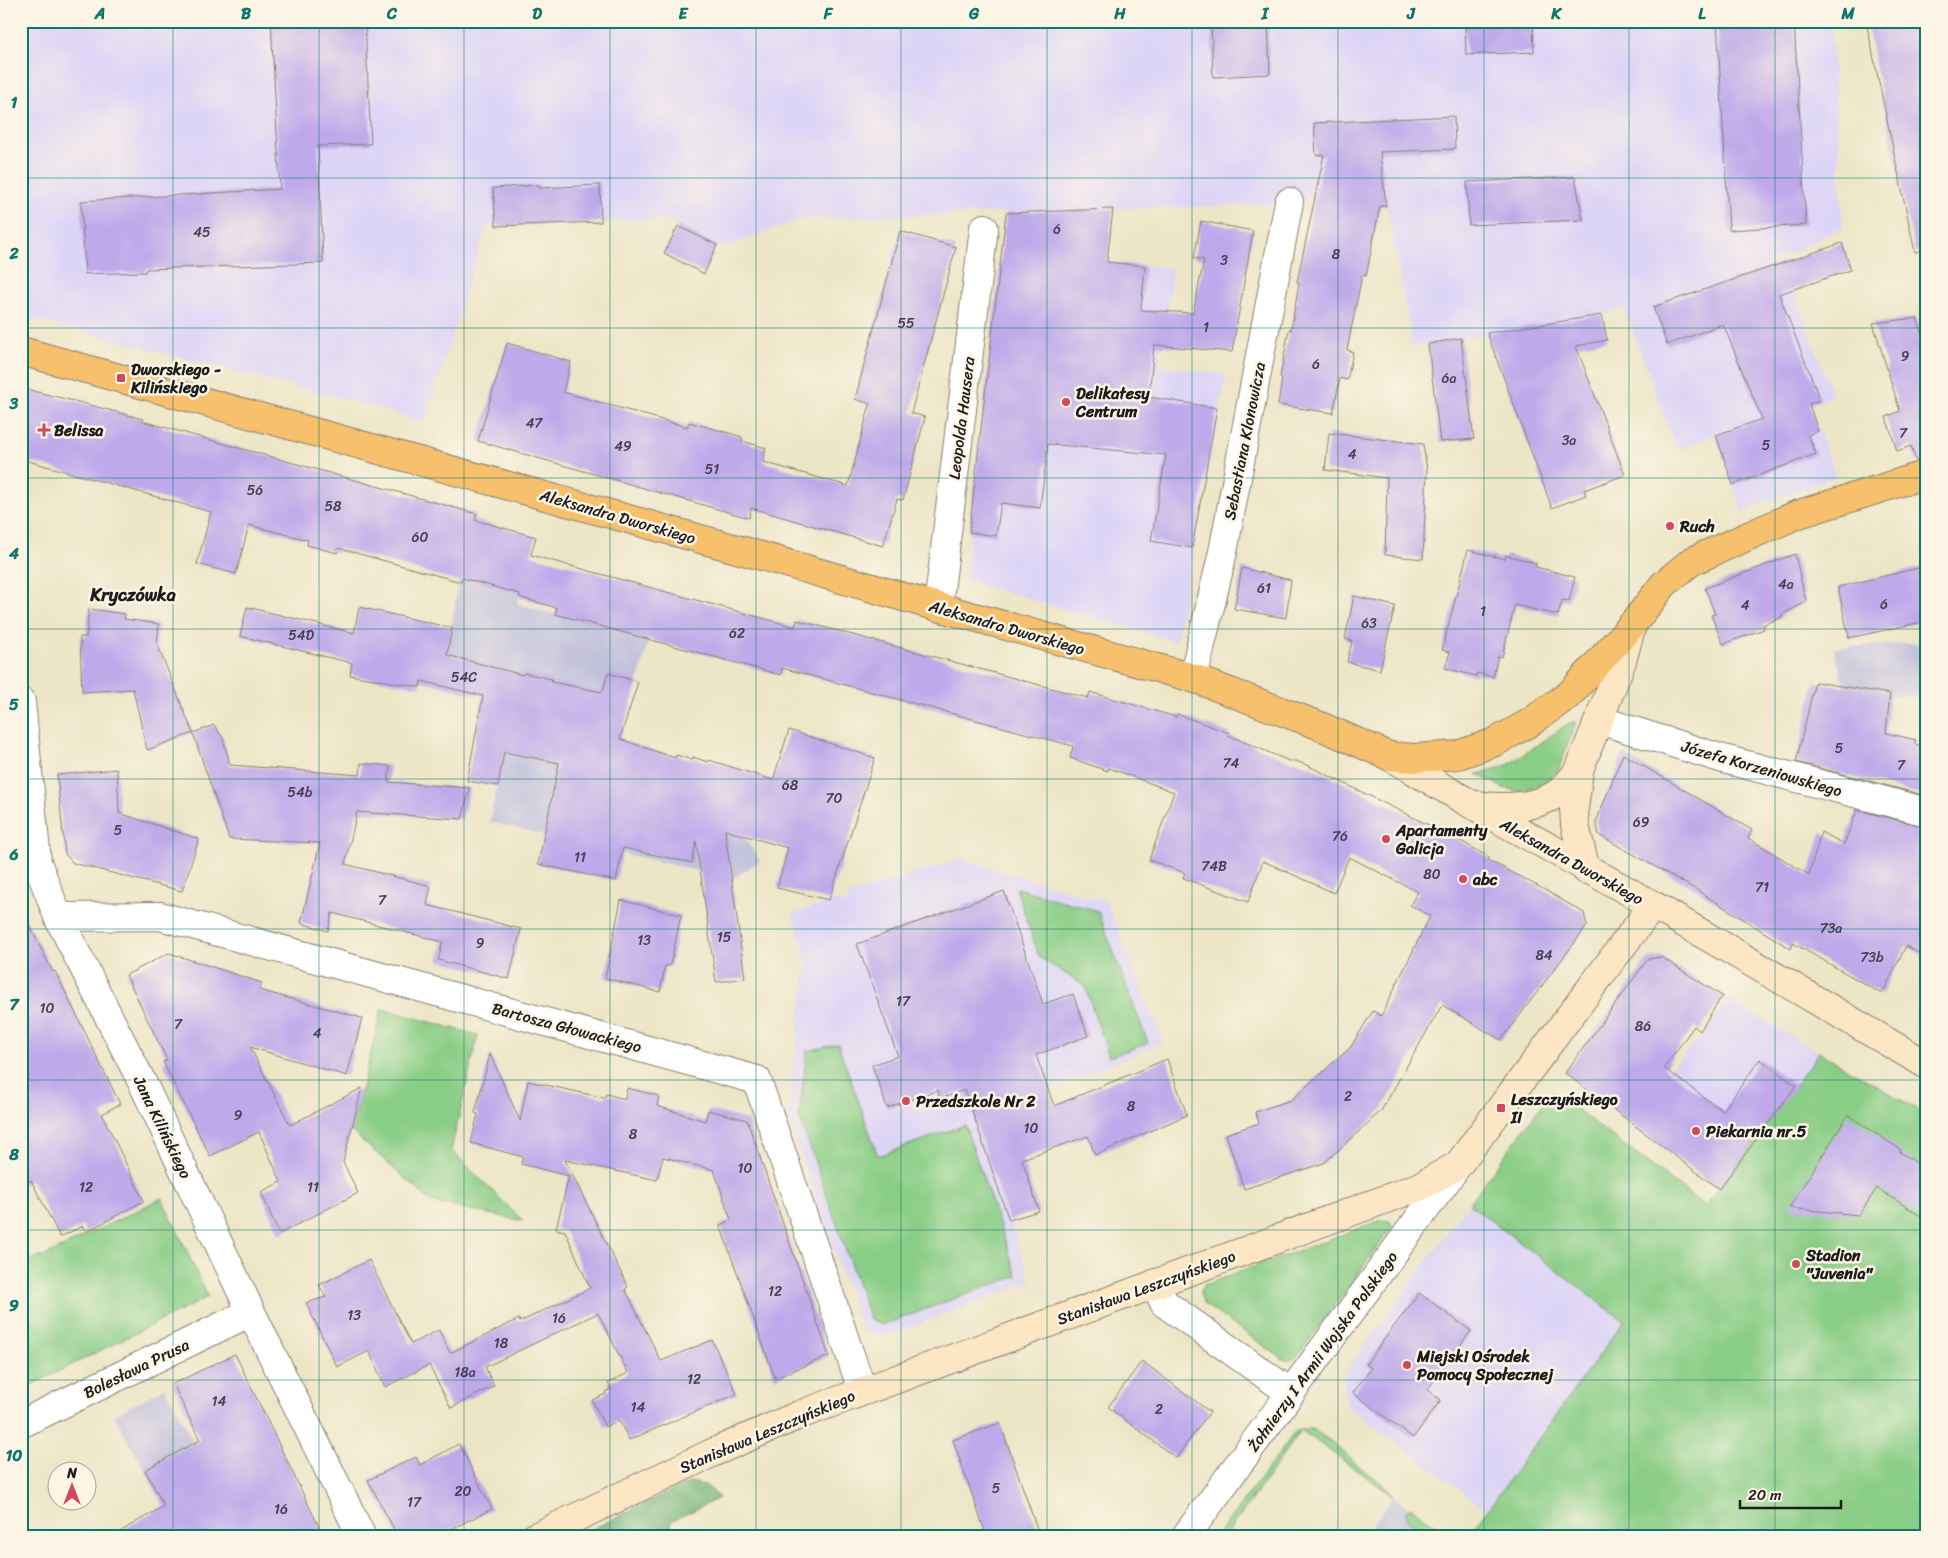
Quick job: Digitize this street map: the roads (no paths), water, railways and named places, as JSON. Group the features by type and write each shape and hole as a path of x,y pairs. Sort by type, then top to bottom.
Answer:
{"main road":[{"name":"Aleksandra Dworskiego","path":"21,351 716,543 938,608 1193,678 1318,725 1389,756"},
{"path":"1389,756 1415,758 1458,755 1495,742 1528,723 1570,694 1632,625 1664,584 1692,561 1796,515 1927,474"}],"street":[{"name":"Sebastiana Klonowicza","path":"1193,678 1225,543 1289,202"},
{"name":"Leopolda Hausera","path":"938,608 984,228"},
{"path":"1586,870 1575,825 1574,810 1579,770 1622,661 1632,625"},
{"name":"Jana Kilińskiego","path":"21,702 37,862 58,917 142,1082 251,1312 362,1537"},
{"name":"Józefa Korzeniowskiego","path":"1599,720 1720,758 1927,812"},
{"name":"Aleksandra Dworskiego","path":"1389,756 1927,1065"},
{"path":"1469,803 1492,807 1517,807 1542,801 1559,793 1579,770"},
{"name":"Stanisława Leszczyńskiego","path":"536,1537 712,1453 799,1414 1421,1186 1458,1165 1653,906"},
{"name":"Bartosza Głowackiego","path":"58,917 160,916 757,1080 862,1390"},
{"name":"Żołnierzy I Armii Wojska Polskiego","path":"1185,1537 1458,1165"},
{"path":"1156,1283 1164,1303 1291,1393"},
{"name":"Bolesława Prusa","path":"21,1424 251,1312"}],"place":[{"name":"Dworskiego - Kilińskiego","path":"121,378"},
{"name":"Delikatesy Centrum","path":"1066,402"},
{"name":"Belissa","path":"44,430"},
{"name":"Ruch","path":"1670,526"},
{"name":"Apartamenty Galicja","path":"1386,839"},
{"name":"abc","path":"1463,879"},
{"name":"Przedszkole Nr 2","path":"906,1101"},
{"name":"Leszczyńskiego II","path":"1501,1108"},
{"name":"Piekarnia nr.5","path":"1696,1131"},
{"name":"Stadion \"Juvenia\"","path":"1796,1264"},
{"name":"Miejski Ośrodek Pomocy Społecznej","path":"1407,1365"}],"district":[{"name":"Kryczówka","path":"133,595"}]}
